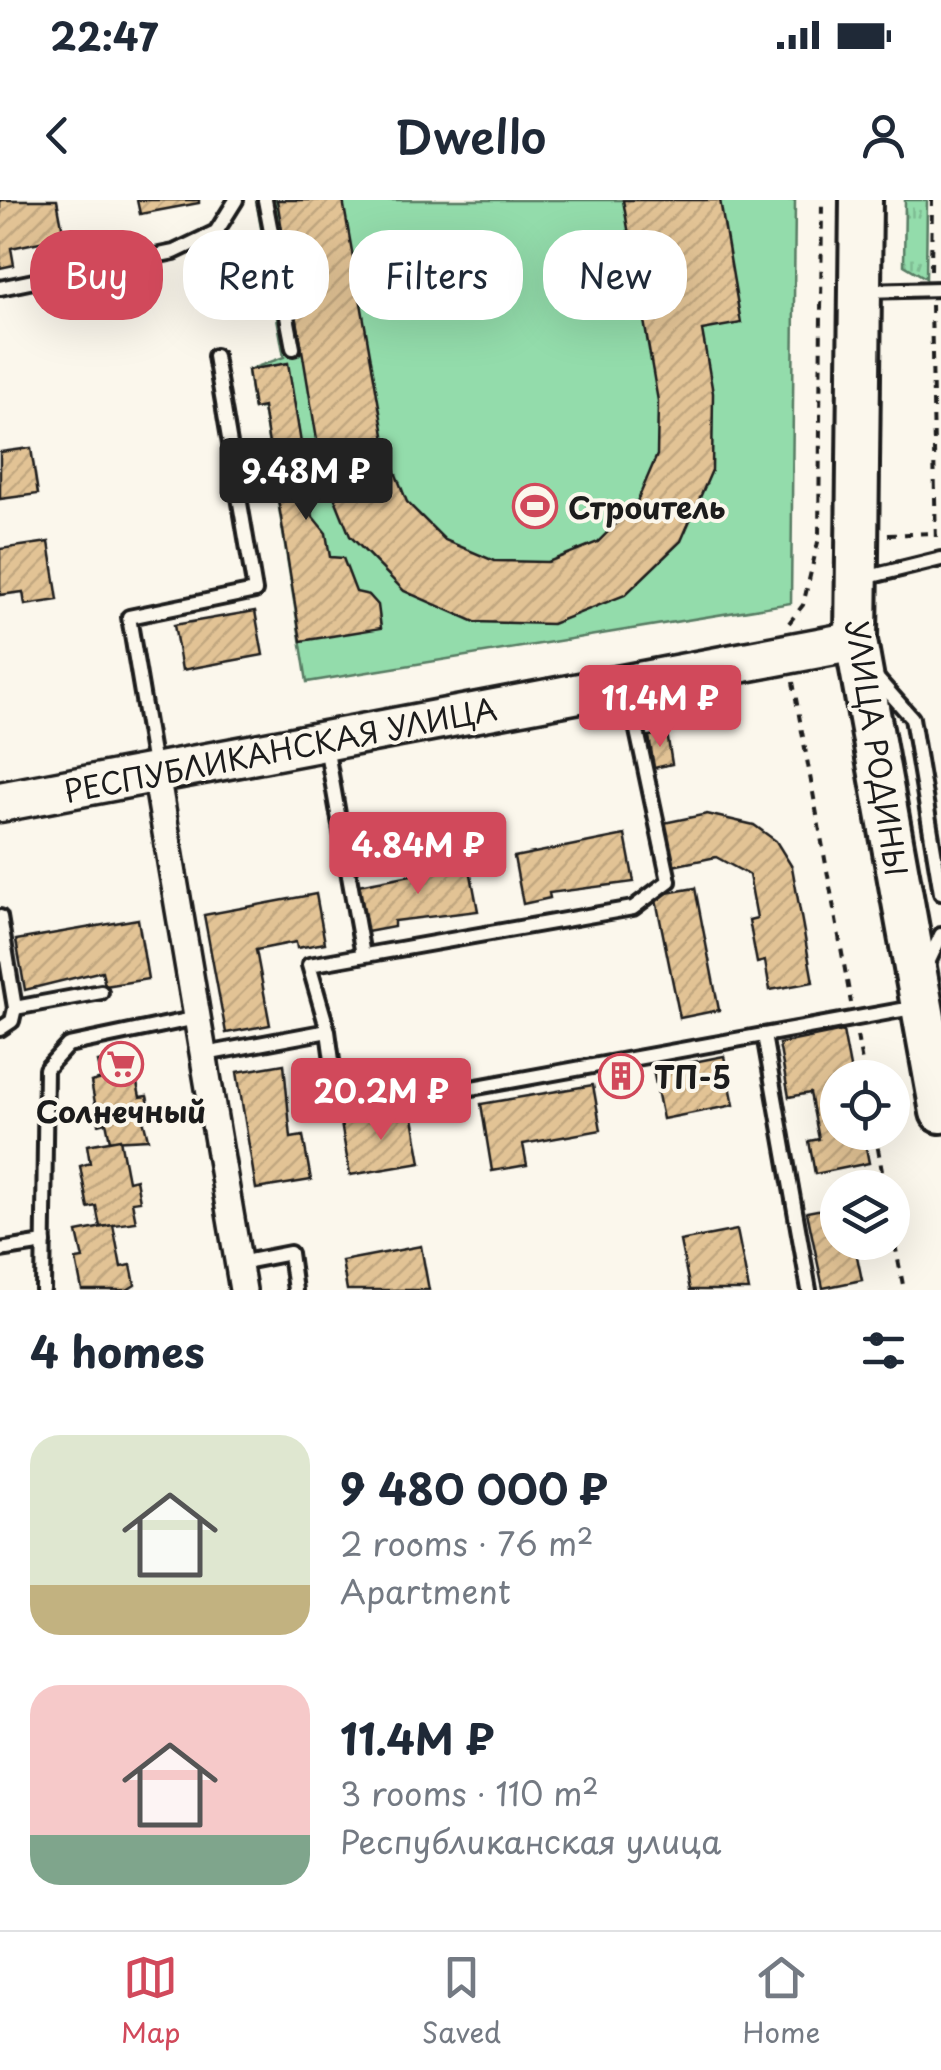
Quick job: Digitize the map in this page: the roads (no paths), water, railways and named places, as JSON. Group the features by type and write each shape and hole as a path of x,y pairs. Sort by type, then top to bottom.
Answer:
{"main road":[{"name":"УЛИЦА РОДИНЫ","path":"861,200 857,650 918,996 939,1091"}],"street":[{"name":"РЕСПУБЛИКАНСКАЯ УЛИЦА","path":"0,802 788,654 857,650"},
{"path":"156,772 243,1290"}],"lane":[{"path":"0,288 174,252 216,232 236,200"},
{"path":"265,200 293,348"},
{"path":"860,291 936,290"},
{"path":"156,772 129,617 254,591 215,356"},
{"path":"856,580 939,560"},
{"path":"857,650 912,718 941,892"},
{"path":"627,684 668,880 633,908 309,965 328,1031 338,1112 854,1018 918,996 941,936"},
{"path":"325,741 363,956"},
{"path":"0,917 15,1008 12,1021 0,1029"},
{"path":"15,1008 101,992"},
{"path":"43,1290 46,1069 68,1045 197,1018"},
{"path":"204,1054 328,1031"},
{"path":"764,1034 809,1290"},
{"path":"0,1250 44,1243"},
{"path":"239,1263 290,1254 295,1290"}],"place":[{"name":"Строитель","path":"535,506"},
{"name":"Солнечный","path":"121,1064"},
{"name":"ТП-5","path":"621,1076"}]}
